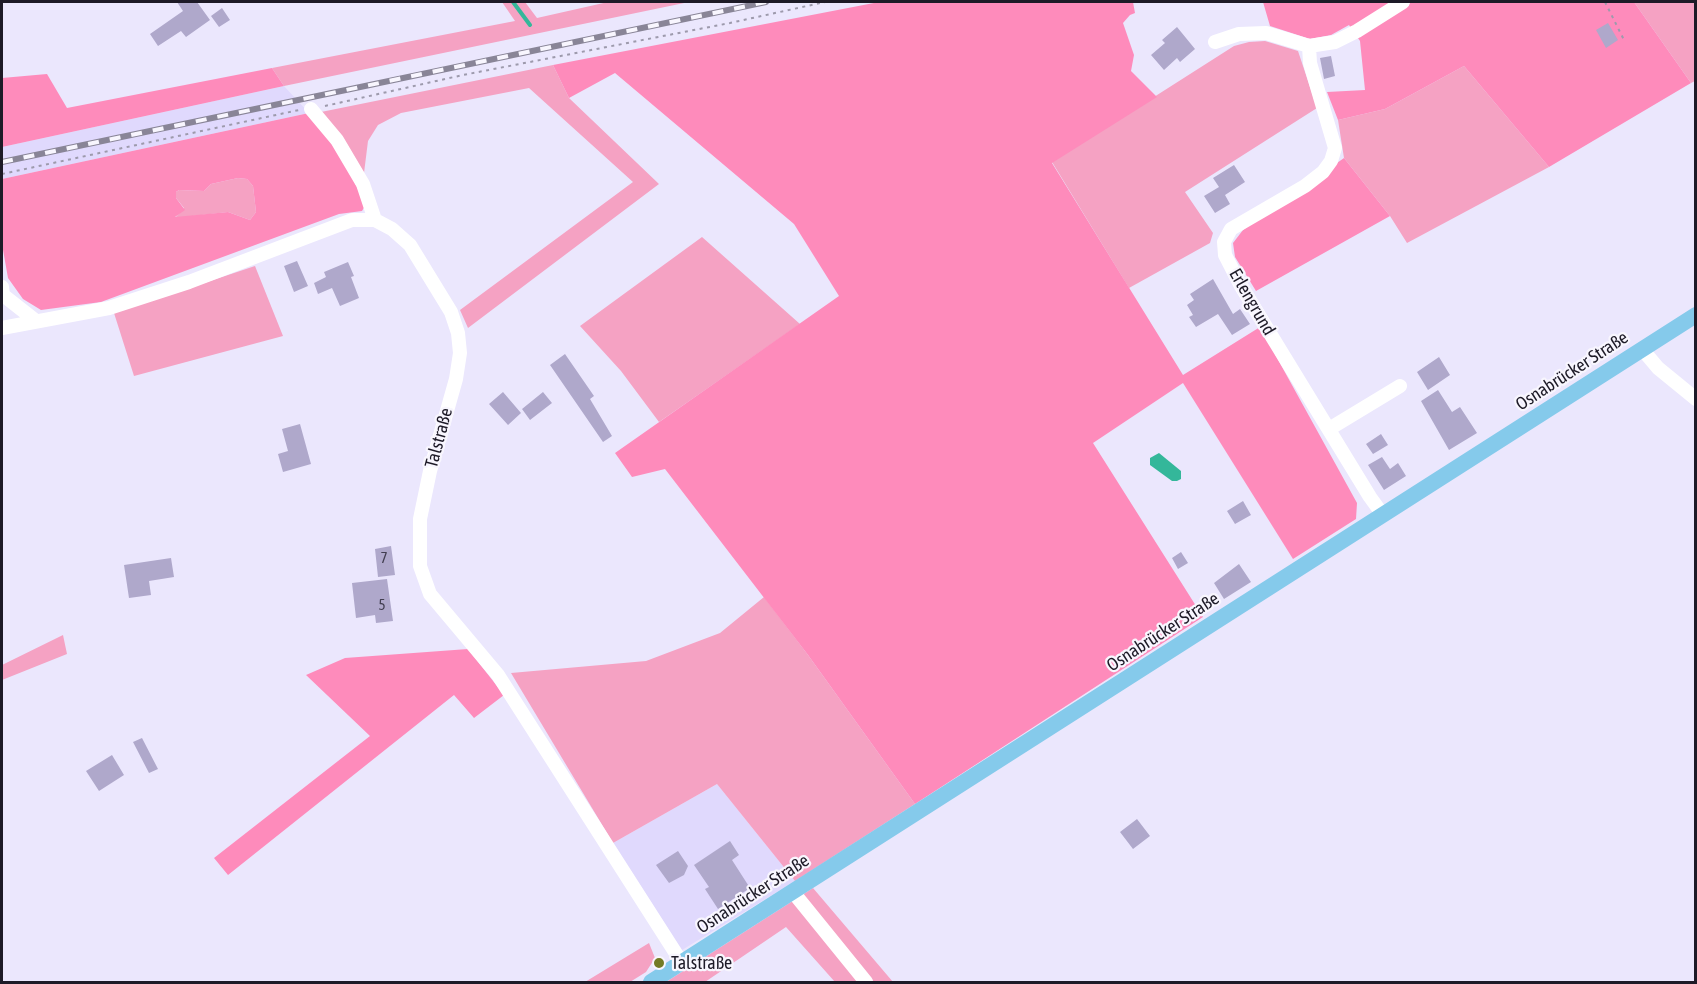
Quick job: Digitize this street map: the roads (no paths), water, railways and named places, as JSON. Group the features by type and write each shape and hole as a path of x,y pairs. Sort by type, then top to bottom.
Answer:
{"main road":[{"name":"Osnabrücker Straße","path":"651,982 1695,315"}],"street":[{"path":"1215,42 1239,34 1266,33 1309,46 1335,42 1403,2"},
{"name":"Erlengrund","path":"1309,46 1310,63 1335,148 1331,161 1323,172 1305,186 1231,229 1224,242 1225,255 1241,286 1383,515"},
{"path":"2,328 109,308 189,282 352,220 375,220 363,184 337,140 311,109"},
{"name":"Talstraße","path":"375,220 392,229 410,245 451,312 458,333 460,353 456,379 430,471 420,519 420,566 430,594 498,675 682,963"},
{"path":"2,293 36,321"},
{"path":"1642,349 1658,368 1695,399"},
{"path":"1329,429 1400,386"},
{"path":"793,892 866,982"}],"waterway":[{"path":"513,2 530,25"}],"railway":[{"path":"2,162 766,2"}],"place":[{"name":"Talstraße","path":"659,963"}]}
